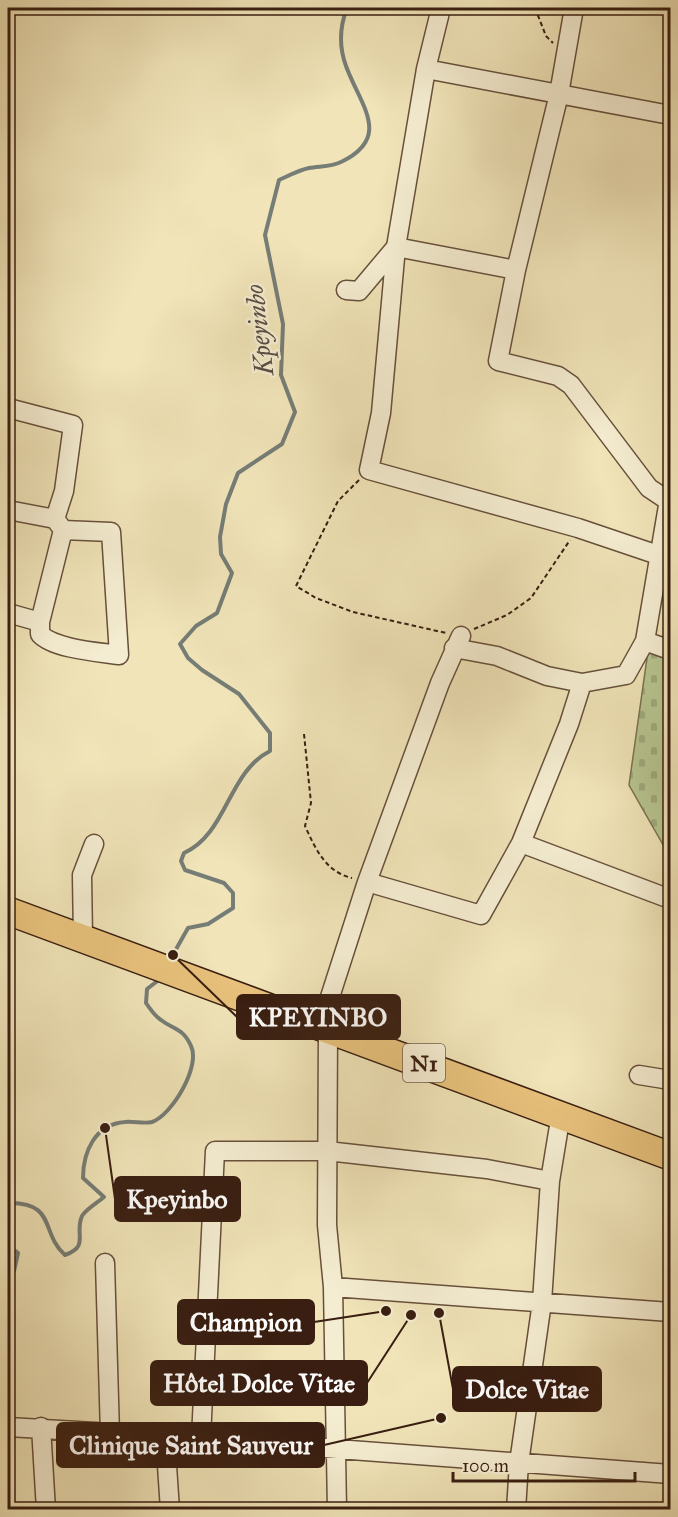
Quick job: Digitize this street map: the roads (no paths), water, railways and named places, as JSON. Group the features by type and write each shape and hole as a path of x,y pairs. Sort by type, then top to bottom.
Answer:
{"highway":[{"name":"N1","path":"8,911 324,1026 670,1156"}],"street":[{"path":"441,8 426,69 396,247 381,413 369,470 578,528 661,556"},
{"path":"337,1509 333,1287 327,1225 324,1026 367,882 457,642 547,676 582,683 626,675 645,641 670,499 649,488 571,385 558,376 498,361 516,270 559,93 574,8"},
{"path":"426,69 670,115"},
{"path":"396,247 516,270"},
{"path":"346,290 359,291 396,247"},
{"path":"8,408 73,425 59,525 40,622 40,634 45,639 75,648 119,655 111,532 59,525 8,510"},
{"path":"8,614 40,622"},
{"path":"645,641 670,650"},
{"path":"367,882 481,915 521,843 569,724 582,683"},
{"path":"521,843 670,899"},
{"path":"83,939 82,875 94,844"},
{"path":"639,1075 670,1080"},
{"path":"516,1509 519,1463 542,1302 550,1180 561,1114"},
{"path":"201,1438 214,1151 327,1151 487,1168 550,1180"},
{"path":"105,1263 110,1434"},
{"path":"333,1287 670,1312"},
{"path":"8,1427 40,1427 110,1434 201,1438 670,1474"},
{"path":"40,1427 46,1509"},
{"path":"165,1436 170,1509"}],"waterway":[{"name":"Kpeyinbo","path":"170,960 188,928 208,924 233,908 233,893 224,883 185,870 181,861 184,853 210,832 245,773 270,751 270,733 239,694 202,670 188,658 180,644 196,626 217,613 232,573 221,554 220,537 226,504 238,473 282,444 295,412 281,375 283,324 265,235 279,180 305,169 341,162 357,152 366,142 369,131 364,107 342,51 342,29 347,8"},
{"name":"Kpeyinbo","path":"8,1203 23,1204 41,1213 57,1246 65,1255 77,1248 82,1216 104,1197 83,1178 85,1159 93,1141 106,1128 115,1124 149,1123 160,1118 183,1089 192,1065 191,1046 185,1036 159,1018 146,1003 147,989 160,979"},
{"name":"Kpeyinbo","path":"8,1246 18,1253 14,1271 8,1279"}],"place":[{"name":"KPEYINBO","path":"173,955"},
{"name":"Kpeyinbo","path":"105,1128"},
{"name":"Champion","path":"386,1311"},
{"name":"Dolce Vitae","path":"439,1313"},
{"name":"Hôtel Dolce Vitae","path":"411,1315"},
{"name":"Clinique Saint Sauveur","path":"441,1418"}]}
